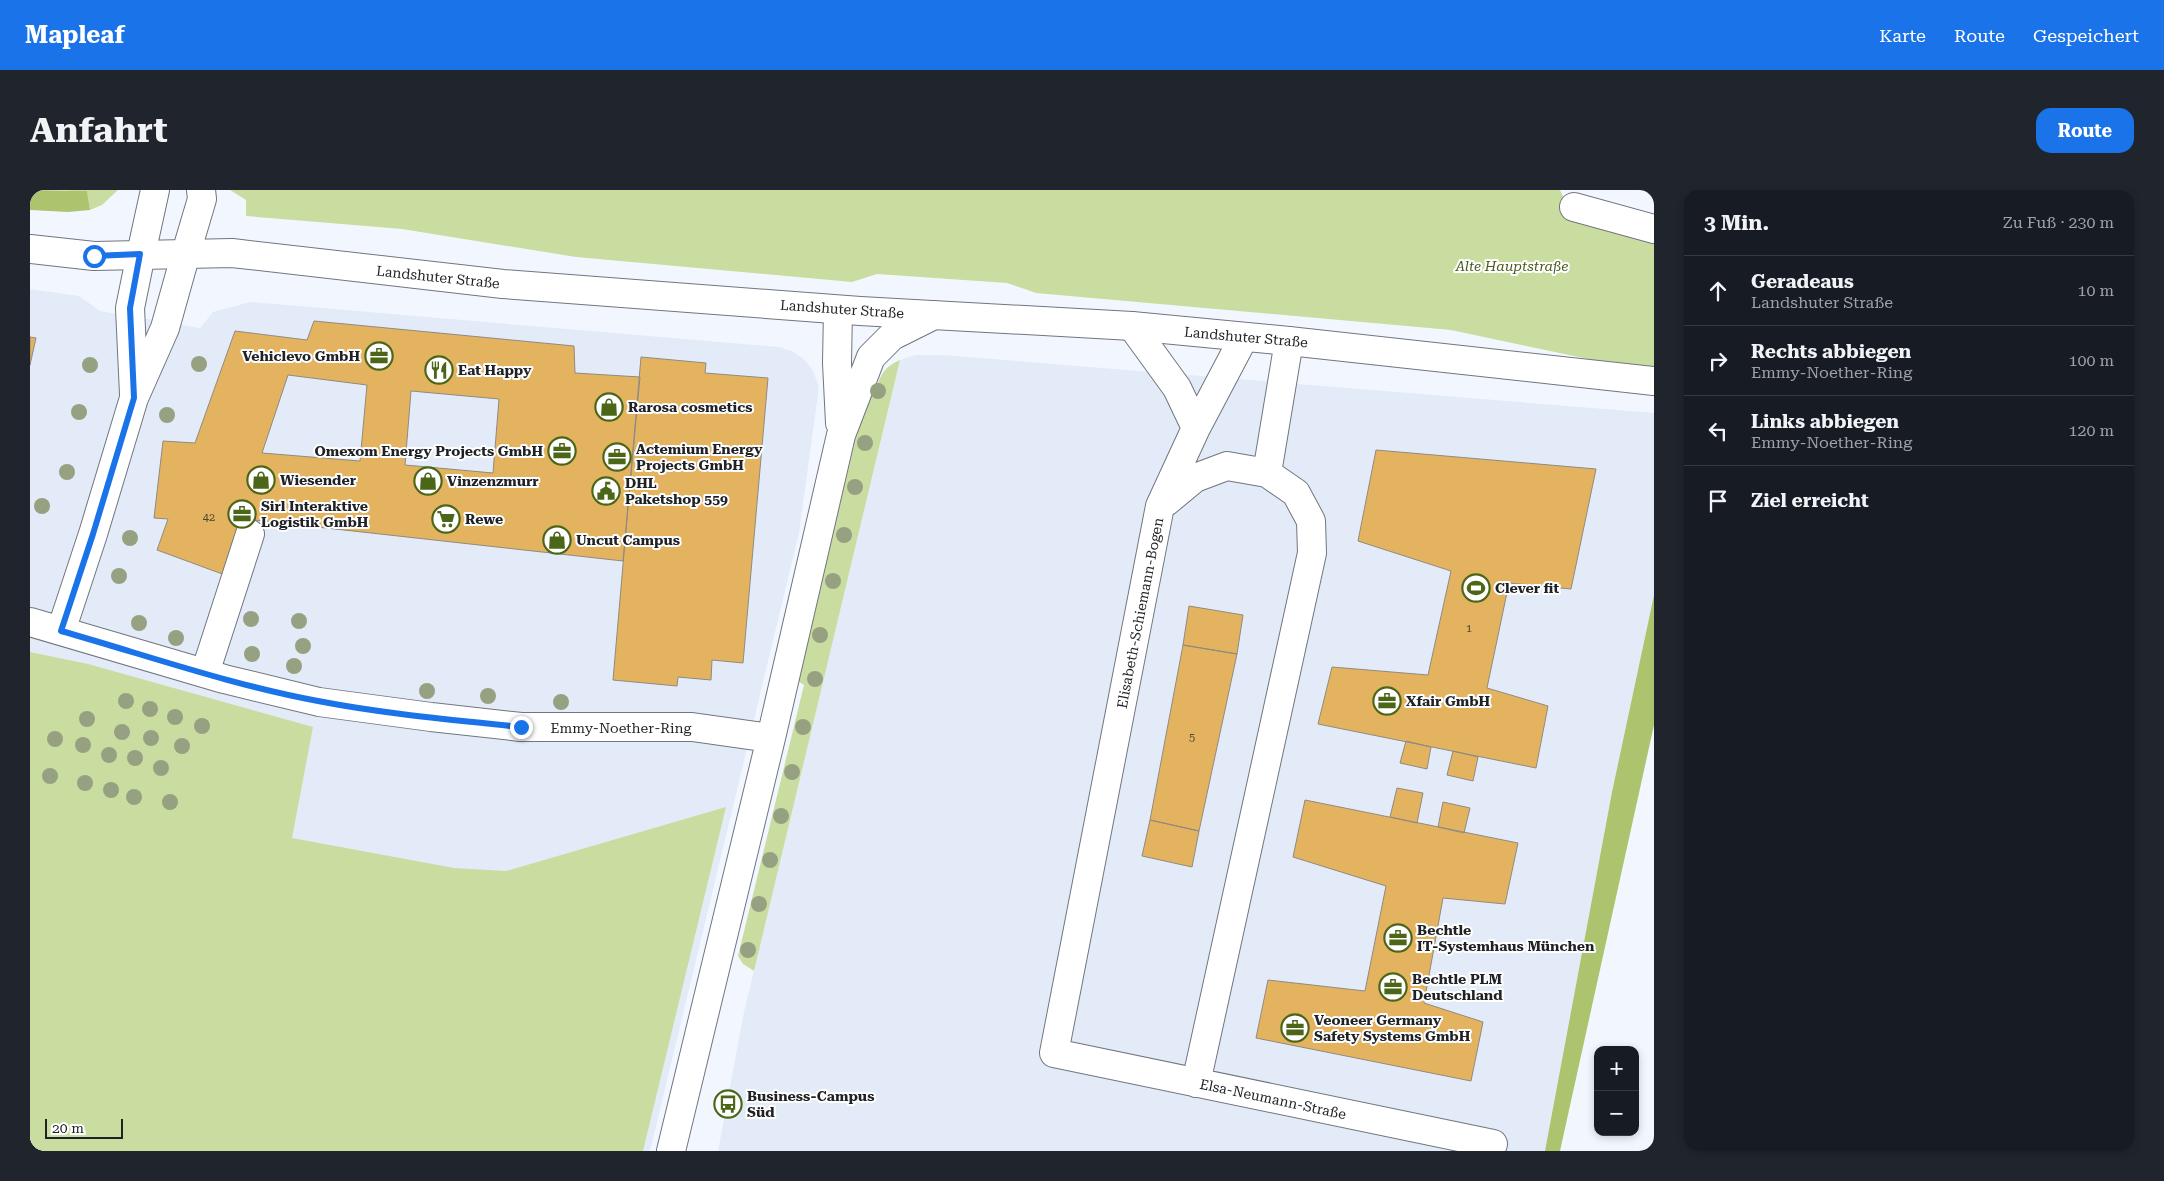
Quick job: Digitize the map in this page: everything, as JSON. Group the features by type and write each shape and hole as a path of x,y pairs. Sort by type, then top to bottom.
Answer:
{"street":[{"path":"134,398 130,308 155,190"},
{"path":"61,631 93,534 134,398 165,328 202,199 201,190"},
{"path":"1574,208 1654,229"},
{"name":"Landshuter Straße","path":"30,249 94,256 232,253 504,284 838,310 1132,326 1289,341 1654,381"},
{"path":"838,310 837,363 841,435"},
{"path":"671,1151 771,738 841,435 871,357 892,336 934,315"},
{"path":"1132,326 1175,385 1196,428"},
{"path":"1160,506 1196,428 1244,337"},
{"path":"1267,473 1289,341"},
{"name":"Elisabeth-Schiemann-Bogen","path":"1054,1053 1160,506 1195,478 1227,466 1267,473 1296,493 1311,522 1312,553 1196,1083"},
{"path":"204,673 250,534"},
{"name":"Emmy-Noether-Ring","path":"30,622 204,673 319,702 529,728 692,727 771,738"},
{"name":"Elsa-Neumann-Straße","path":"1054,1053 1493,1144"}],"shaded area":[{"path":"30,289 79,296 100,311 200,328 213,312 250,302 779,347 792,351 805,360 813,371 819,387 799,533 650,1151 30,1151"},
{"path":"916,355 943,355 1654,413 1654,595 1612,792 1545,1151 718,1151 744,1012 900,360"}],"green space":[{"path":"30,190 87,191 90,210 68,212 30,210"},
{"path":"63,190 118,190 102,205 90,210 87,192"},
{"name":"Alte Hauptstraße","path":"230,190 1560,190 1575,221 1654,242 1654,369 1621,366 1451,330 1036,293 1007,283 877,274 852,282 576,257 402,229 246,216 246,200"},
{"path":"900,360 754,971 743,964 738,956 804,685 798,681 866,394 874,395 882,374 889,366"},
{"path":"1654,595 1654,725 1560,1151 1545,1151 1612,792"},
{"path":"30,652 88,664 313,727 292,838 454,868 506,871 726,807 643,1151 30,1151"}],"building":[{"path":"314,321 574,346 575,373 640,377 623,561 245,519 225,575 157,550 168,519 154,518 163,441 195,443 235,331 307,340","holes":["288,375 367,385 360,461 262,453","411,391 499,399 493,473 405,465"]},
{"path":"30,337 36,338 30,365"},
{"path":"641,357 706,363 705,373 768,378 743,663 712,660 711,680 678,677 677,686 613,680"},
{"path":"1376,450 1596,469 1571,589 1509,583 1487,688 1548,706 1536,768 1318,724 1332,667 1428,675 1451,571 1358,541"},
{"path":"1189,606 1243,615 1237,654 1183,645"},
{"path":"1183,645 1237,654 1199,831 1150,820"},
{"path":"1406,741 1431,747 1427,769 1400,763"},
{"path":"1453,751 1478,757 1473,781 1447,775"},
{"path":"1397,788 1423,793 1417,823 1390,817"},
{"path":"1305,800 1518,843 1505,904 1443,898 1424,1003 1483,1022 1471,1081 1256,1038 1268,980 1365,991 1386,886 1293,857"},
{"path":"1443,802 1470,808 1464,833 1438,827"},
{"path":"1150,820 1199,831 1192,867 1142,856"}],"place":[{"name":"Vehiclevo GmbH","path":"379,356"},
{"name":"Eat Happy","path":"439,370"},
{"name":"Rarosa cosmetics","path":"609,407"},
{"name":"Omexom Energy Projects GmbH","path":"562,451"},
{"name":"Actemium Energy Projects GmbH","path":"617,457"},
{"name":"Wiesender","path":"261,480"},
{"name":"Vinzenzmurr","path":"428,481"},
{"name":"DHL Paketshop 559","path":"606,491"},
{"name":"Sirl Interaktive Logistik GmbH","path":"242,514"},
{"name":"Rewe","path":"446,519"},
{"name":"Uncut Campus","path":"557,540"},
{"name":"Clever fit","path":"1476,588"},
{"name":"Xfair GmbH","path":"1387,701"},
{"name":"Bechtle IT-Systemhaus München","path":"1398,938"},
{"name":"Bechtle PLM Deutschland","path":"1393,987"},
{"name":"Veoneer Germany Safety Systems GmbH","path":"1295,1028"},
{"name":"Business-Campus Süd","path":"728,1104"}],"route":[{"path":"94,256 140,254 130,308 134,398 93,534 61,631 224,679 319,702 521,727"}]}
